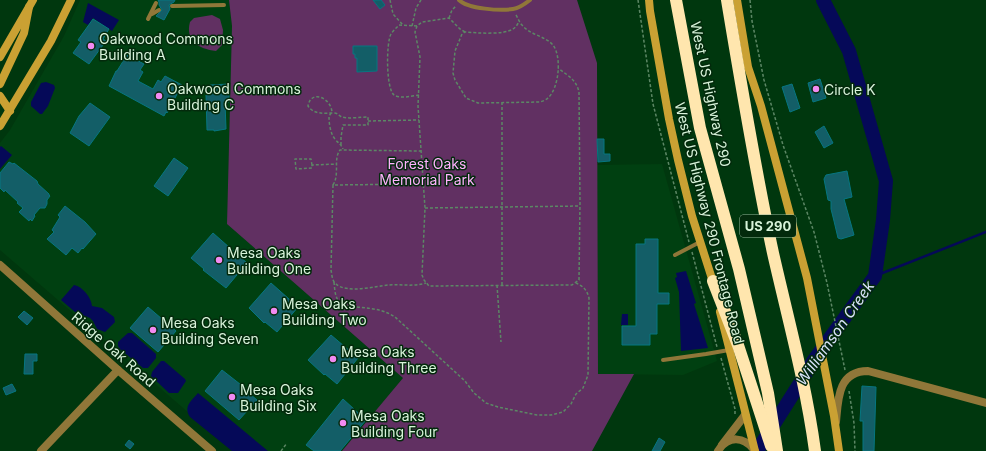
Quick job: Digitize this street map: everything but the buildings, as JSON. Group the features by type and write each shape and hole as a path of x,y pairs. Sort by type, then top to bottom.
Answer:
{"highway":[{"name":"West US Highway 290","path":"676,0 700,128 739,269 768,392 777,451"},
{"name":"US 290","path":"727,0 742,91 773,253 800,363 815,451"},
{"path":"713,281 738,345 772,451"}],"main road":[{"path":"0,126 58,28 71,0"},
{"name":"West US Highway 290 Frontage Road","path":"649,0 669,119 690,209 713,281 755,451"},
{"path":"737,0 748,67 761,106 807,278 839,451"},
{"path":"0,57 31,3"},
{"path":"0,84 24,33 31,3"},
{"path":"0,96 10,111"}],"street":[{"name":"Ridge Oak Road","path":"0,265 212,451"},
{"path":"41,451 118,370"},
{"path":"836,429 838,402 841,390 847,380 859,371 868,371 986,403"},
{"path":"720,448 729,434 745,415"},
{"path":"720,448 731,440 737,439 744,440 755,451"}],"lane":[{"path":"460,1 474,8 512,9 519,7 530,0"},
{"path":"156,3 148,19 154,12 159,10"},
{"path":"172,6 224,5"},
{"path":"675,255 700,242"},
{"path":"663,360 729,350"}],"path":[{"path":"390,0 393,14 403,25"},
{"path":"412,26 416,8 421,0"},
{"path":"638,0 653,104 690,247 736,409 733,418"},
{"path":"750,0 752,21 764,80 783,145 814,232 827,283 847,380 854,423 855,451"},
{"path":"449,18 452,10 460,1"},
{"path":"449,18 422,22 417,26 415,32 420,58 419,120 425,208 422,275 429,286 572,285 578,280 580,206 578,88 573,79 558,68"},
{"path":"449,18 465,32 504,32 513,29 517,26 519,21 523,27 554,46 557,59 558,78 548,99 540,102 478,103 472,102 466,98 454,80 453,63 458,42 462,34 465,32"},
{"path":"417,26 400,25 395,28 391,34 389,41 388,78 391,92 398,96 419,95"},
{"path":"342,145 334,138 332,134 329,121 329,116 330,114 332,109 330,105 324,98 316,96 310,100 308,106 316,112 330,114 336,113 342,117 368,117 368,121"},
{"path":"502,102 502,285"},
{"path":"368,121 419,120"},
{"path":"343,149 341,137 343,125 368,125 368,121"},
{"path":"421,151 343,149 338,153 336,179 333,185 331,270 337,300 340,304 345,306 380,310 395,317 465,381 474,393 486,403 537,415 551,415 563,412 571,404 576,394 583,388 588,375 589,298 584,288 576,283"},
{"path":"295,159 312,159 312,164 312,168 296,169 295,159"},
{"path":"312,164 336,164"},
{"path":"333,185 424,184"},
{"path":"425,208 580,206"},
{"path":"334,282 337,285 348,288 370,288 386,285 417,286 426,283"},
{"path":"497,285 501,342"},
{"path":"281,451 287,443"}],"shaded area":[{"path":"80,0 229,0 232,26 227,224 403,378 342,451 233,451 0,250 0,143 10,130 64,36"},
{"path":"88,3 119,20 112,31 93,18 88,25 83,22"},
{"path":"46,82 54,85 55,88 48,106 42,114 40,114 31,106 31,102 41,83"},
{"path":"1,146 12,155 0,169 0,147"},
{"path":"662,164 717,361 683,375 598,374 597,165"},
{"path":"686,271 696,303 694,304 708,348 681,351 679,292 675,278 677,277 676,273"},
{"path":"74,285 86,293 92,306 102,308 114,317 115,322 105,332 97,329 90,318 75,312 61,300"},
{"path":"622,314 628,314 628,325 621,325"},
{"path":"128,333 132,333 156,354 156,358 148,368 143,368 118,346 118,342"},
{"path":"161,361 164,361 185,379 186,381 178,393 169,393 151,376 152,372"},
{"path":"198,393 268,451 232,451 190,417 187,410 189,404"}],"green space":[{"name":"Forest Oaks Memorial Park","path":"229,0 577,0 597,63 598,374 634,374 592,451 342,451 403,378 227,224 232,26"},
{"path":"212,15 220,19 223,30 222,45 216,51 199,46 191,39 189,34 190,22 194,18"}],"waterway":[{"name":"Williamson Creek","path":"757,451 814,360 875,276 883,220 886,181 849,51 823,0"},
{"path":"875,276 986,232"}],"place":[{"name":"Oakwood Commons Building A","path":"91,46"},
{"name":"Circle K","path":"816,89"},
{"name":"Oakwood Commons Building C","path":"159,96"},
{"name":"Mesa Oaks Building One","path":"219,260"},
{"name":"Mesa Oaks Building Two","path":"274,311"},
{"name":"Mesa Oaks Building Seven","path":"153,330"},
{"name":"Mesa Oaks Building Three","path":"333,359"},
{"name":"Mesa Oaks Building Six","path":"232,397"},
{"name":"Mesa Oaks Building Four","path":"343,423"}]}
